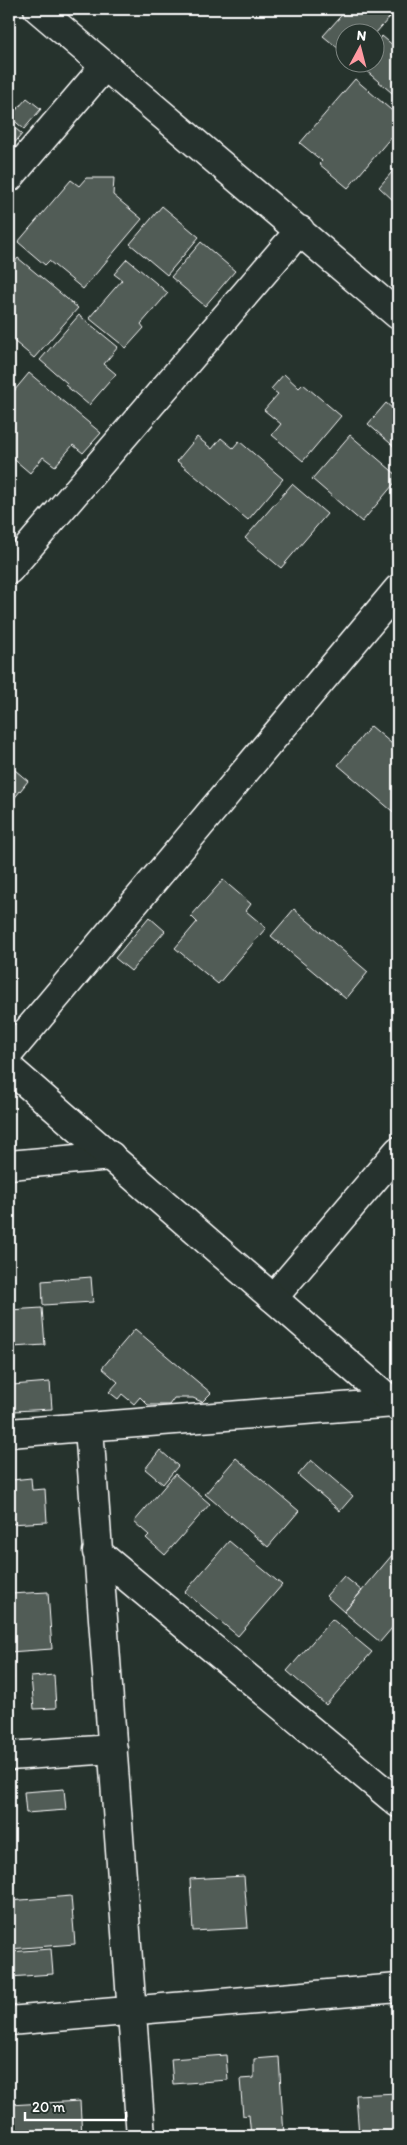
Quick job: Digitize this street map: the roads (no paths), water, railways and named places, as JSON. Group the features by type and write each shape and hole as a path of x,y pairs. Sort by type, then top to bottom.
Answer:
{"street":[{"path":"38,9 398,315"},
{"path":"9,178 104,67"},
{"path":"9,570 300,230"},
{"path":"9,1053 398,589"},
{"path":"9,1068 396,1405"},
{"path":"273,1298 398,1151"},
{"path":"9,1165 111,1156"},
{"path":"9,1433 396,1405"},
{"path":"89,1428 141,2136"},
{"path":"97,1552 398,1803"},
{"path":"9,1756 113,1749"},
{"path":"9,2021 398,1988"}]}
